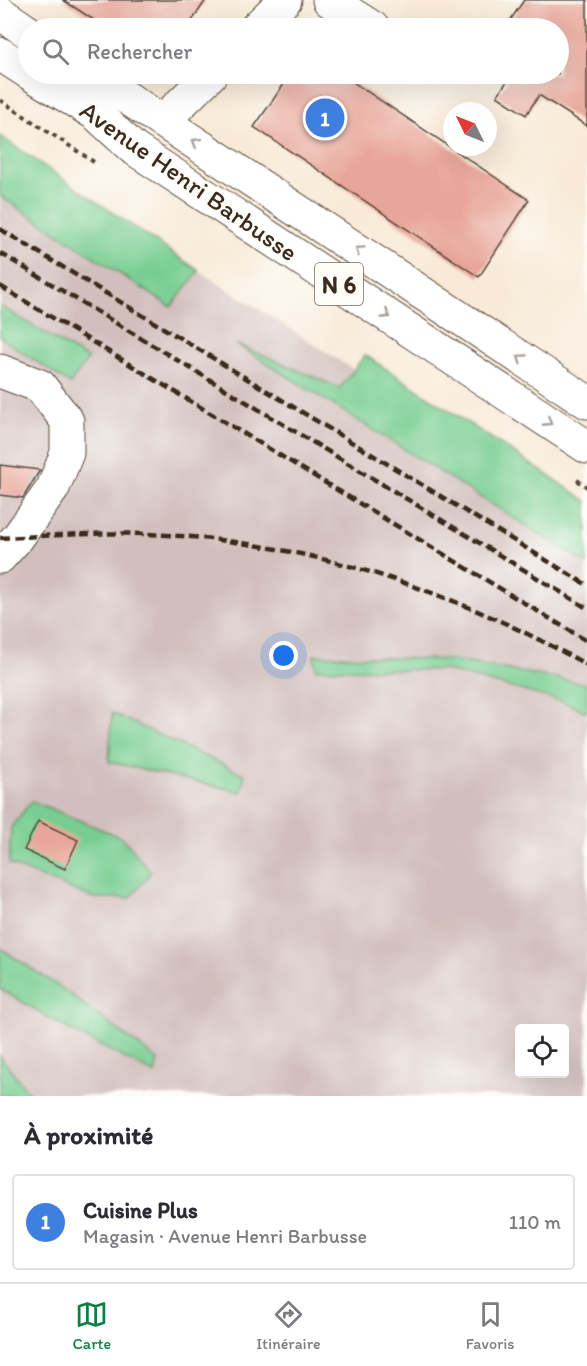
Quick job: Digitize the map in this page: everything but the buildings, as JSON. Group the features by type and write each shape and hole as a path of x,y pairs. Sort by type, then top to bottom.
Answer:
{"main road":[{"path":"329,0 358,18"},
{"path":"266,18 283,1"},
{"path":"0,13 18,25"},
{"name":"Avenue Henri Barbusse","path":"0,54 18,65"},
{"name":"Avenue Henri Barbusse","path":"48,84 96,114 133,148 587,447"},
{"name":"Avenue Henri Barbusse","path":"107,84 587,402"},
{"path":"96,114 146,127 164,121 201,84"},
{"path":"0,371 40,386 67,421 67,453 53,488 18,537 0,557"}],"shaded area":[{"path":"0,139 199,271 587,518 587,1096 0,1096"}],"green space":[{"path":"0,136 199,271 171,307 0,196"},
{"path":"0,306 88,359 70,384 0,337"},
{"path":"236,344 340,388 365,355 587,501 587,564"},
{"path":"314,655 453,660 587,684 587,712 561,701 444,670 316,669"},
{"path":"112,713 245,775 241,792 109,762"},
{"path":"32,801 123,838 151,872 130,898 93,898 9,864 11,827"},
{"path":"0,948 66,991 158,1060 155,1074 70,1030 0,989"},
{"path":"0,1056 31,1096 0,1096"}],"railway":[{"path":"0,229 587,585"},
{"path":"0,253 587,608"},
{"path":"0,286 587,641"},
{"path":"0,538 146,534 204,538 262,546 318,558 374,573 483,613 587,665"}],"place":[{"name":"Cuisine Plus","path":"325,118"}]}
